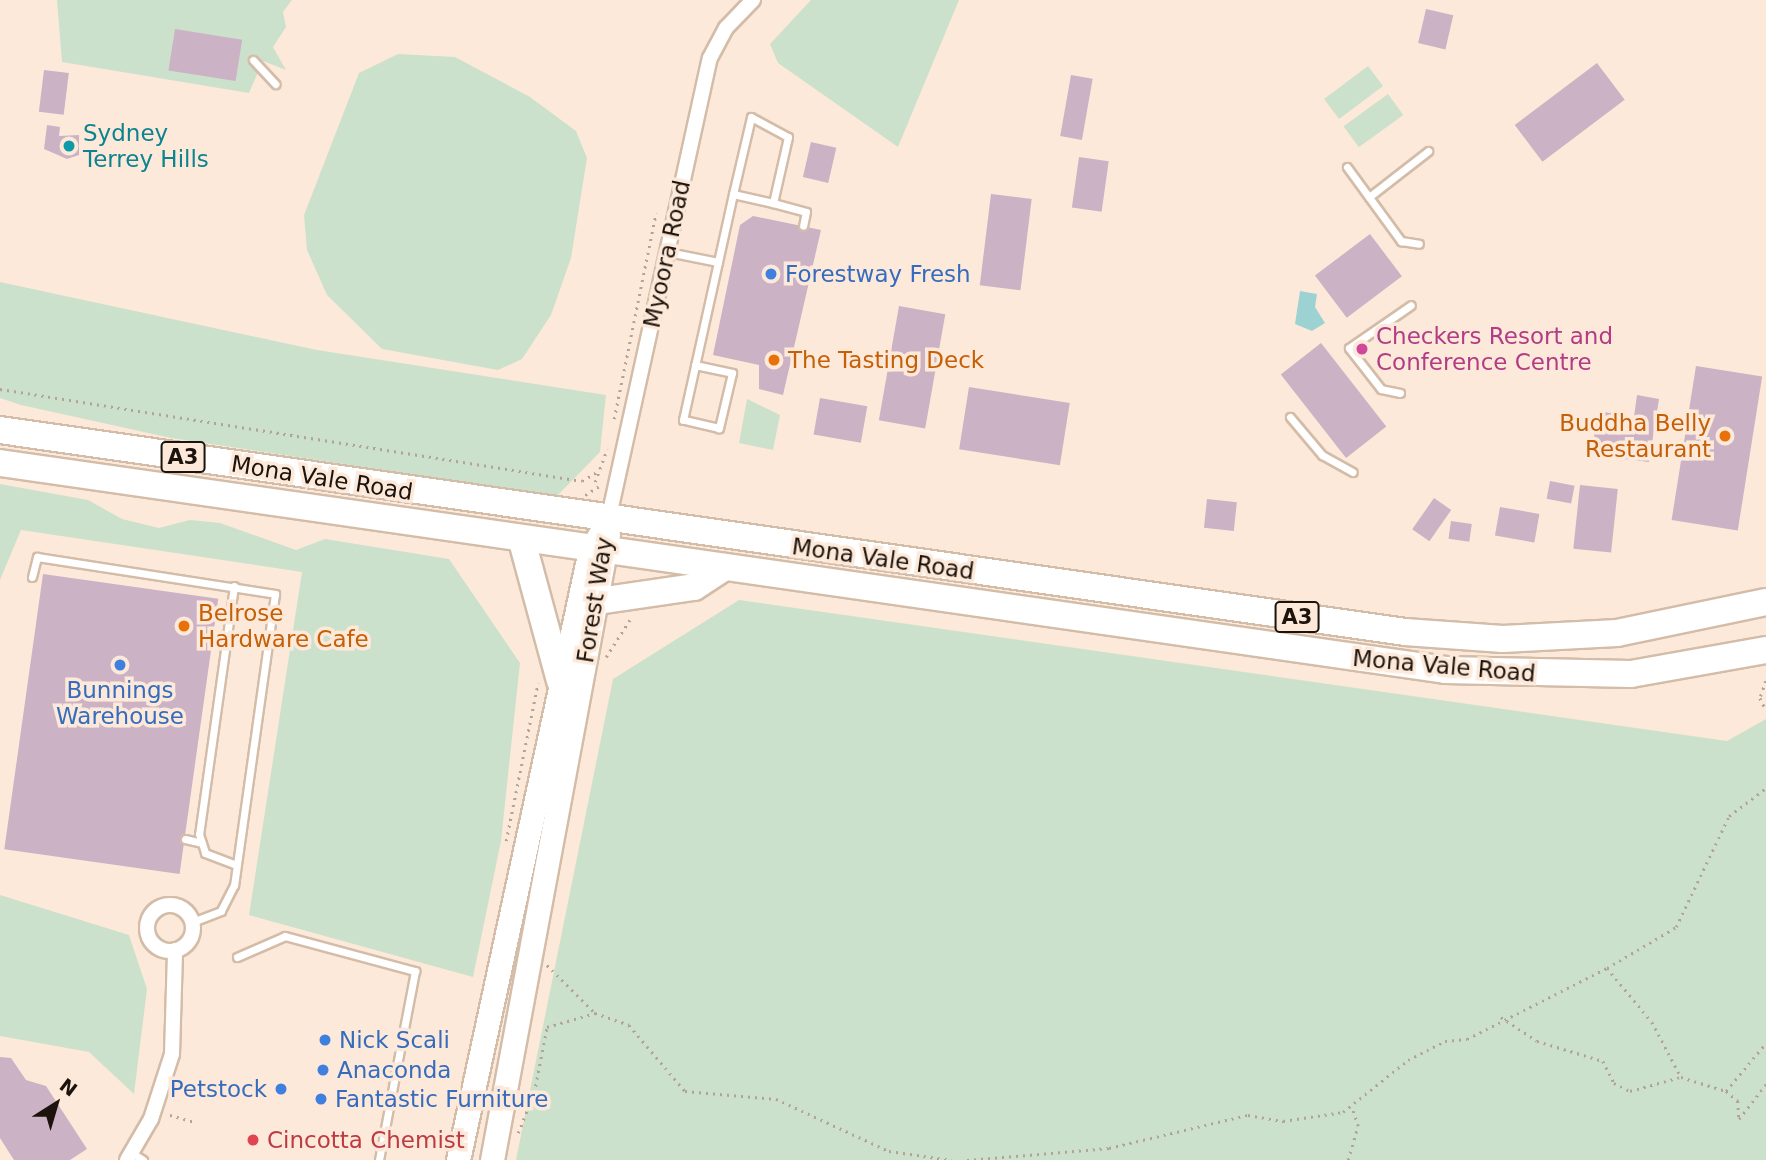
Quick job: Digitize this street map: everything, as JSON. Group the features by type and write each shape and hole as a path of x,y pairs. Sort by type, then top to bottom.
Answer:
{"highway":[{"name":"Mona Vale Road","path":"0,430 608,521 1452,636 1617,633 1766,602"},
{"name":"Mona Vale Road","path":"0,463 522,541 725,567 1445,670 1631,674 1766,650"},
{"path":"522,541 560,681"},
{"path":"598,601 694,587 725,567"}],"main road":[{"name":"Forest Way","path":"458,1160 560,681 608,521"},
{"name":"Forest Way","path":"492,1160 530,947 598,601 599,552"}],"street":[{"name":"Myoora Road","path":"608,521 710,58 726,28 753,0"},
{"path":"175,906 192,922 189,940 175,950 150,940 151,916 175,906"},
{"path":"134,1158 151,1119 172,1054 175,950"}],"lane":[{"path":"253,60 275,84"},
{"path":"695,365 732,373 719,428 683,419 695,365 718,262 733,194 751,117 788,137 773,203"},
{"path":"1369,197 1428,151"},
{"path":"1347,167 1401,241 1419,244"},
{"path":"733,194 807,212 803,226"},
{"path":"668,252 718,262"},
{"path":"1400,393 1381,389 1349,348 1411,305"},
{"path":"1290,416 1322,455 1353,472"},
{"path":"32,577 37,558 275,594 229,901 192,922"},
{"path":"202,843 234,586"},
{"path":"185,839 202,843 219,863 236,866"},
{"path":"237,957 285,936 415,971 379,1160"}],"path":[{"path":"613,426 656,213"},
{"path":"0,389 582,481 600,470"},
{"path":"582,502 600,470 611,436"},
{"path":"594,483 602,485"},
{"path":"604,662 641,610"},
{"path":"1766,681 1760,698 1766,710"},
{"path":"967,1160 1109,1148 1248,1115 1283,1121 1352,1109 1408,1060 1445,1041 1466,1039 1501,1017 1606,968 1676,927 1729,816 1766,788"},
{"path":"530,947 596,1013 629,1025 685,1091 776,1099 889,1151 951,1160"},
{"path":"1606,968 1652,1022 1681,1077"},
{"path":"513,1144 534,1093 547,1027 596,1013"},
{"path":"1501,1017 1537,1041 1603,1062 1615,1083 1630,1091 1681,1077 1726,1091 1738,1101 1739,1119 1766,1084"},
{"path":"1726,1091 1766,1044"},
{"path":"1348,1160 1358,1126 1352,1109"},
{"path":"170,1115 195,1122"}],"green space":[{"path":"57,0 292,0 283,12 286,27 273,47 286,70 263,61 249,93 62,62"},
{"path":"811,0 959,0 898,147 778,63 770,44"},
{"path":"398,54 455,57 530,97 576,131 587,158 571,258 551,315 522,359 498,370 382,349 327,295 307,250 304,215 359,73"},
{"path":"1368,66 1383,86 1339,119 1324,99"},
{"path":"1388,94 1403,115 1359,147 1344,126"},
{"path":"0,282 317,350 606,395 600,452 557,496 171,438 21,405 0,398"},
{"path":"747,399 780,415 773,450 739,443"},
{"path":"0,484 88,500 122,519 159,528 190,520 220,523 296,550 325,539 449,559 520,663 501,841 473,977 249,915 302,572 21,530 0,580"},
{"path":"739,600 1727,741 1766,719 1766,1160 516,1160 613,679"},
{"path":"0,895 129,935 147,989 134,1094 89,1052 0,1036"}],"water":[{"path":"1300,291 1317,294 1315,307 1325,323 1312,331 1295,324"}],"building":[{"path":"1426,9 1453,15 1445,49 1418,43"},
{"path":"175,29 242,40 236,81 168,70"},
{"path":"1597,63 1625,100 1542,162 1515,125"},
{"path":"44,70 69,73 64,115 39,112"},
{"path":"1071,75 1093,79 1082,140 1060,136"},
{"path":"47,125 60,127 59,136 79,135 79,155 67,159 44,149"},
{"path":"811,142 836,148 828,183 803,177"},
{"path":"1079,157 1109,161 1102,212 1072,208"},
{"path":"991,194 1032,199 1020,290 980,285"},
{"name":"Forestway Fresh","path":"753,216 821,230 783,395 759,389 759,365 713,355 740,225"},
{"path":"1370,234 1402,276 1347,318 1315,276"},
{"path":"899,306 945,314 925,428 879,420"},
{"path":"1321,343 1386,427 1346,458 1281,374"},
{"path":"1696,366 1762,376 1738,531 1672,520"},
{"path":"969,387 1070,403 1060,465 959,449"},
{"path":"1637,395 1659,399 1649,462 1591,455 1598,411 1634,417"},
{"path":"820,398 867,406 861,443 814,434"},
{"path":"1550,481 1575,486 1571,503 1547,499"},
{"path":"1580,485 1618,489 1611,553 1573,549"},
{"path":"1434,498 1451,510 1429,541 1412,529"},
{"path":"1207,499 1237,502 1234,531 1204,528"},
{"path":"1500,507 1539,514 1534,543 1495,536"},
{"path":"1451,521 1472,524 1469,542 1448,539"},
{"name":"Bunnings Warehouse","path":"43,574 218,599 180,874 4,849"},
{"path":"0,1057 11,1058 26,1080 46,1086 87,1149 70,1160 14,1160 0,1138"}],"place":[{"name":"Sydney Terrey Hills","path":"69,146"},
{"name":"Forestway Fresh","path":"771,274"},
{"name":"Checkers Resort and Conference Centre","path":"1362,349"},
{"name":"The Tasting Deck","path":"774,360"},
{"name":"Buddha Belly Restaurant","path":"1725,436"},
{"name":"Belrose Hardware Cafe","path":"184,626"},
{"name":"Bunnings Warehouse","path":"120,665"},
{"name":"Nick Scali","path":"325,1040"},
{"name":"Anaconda","path":"323,1070"},
{"name":"Petstock","path":"281,1089"},
{"name":"Fantastic Furniture","path":"321,1099"},
{"name":"Cincotta Chemist","path":"253,1140"}]}
